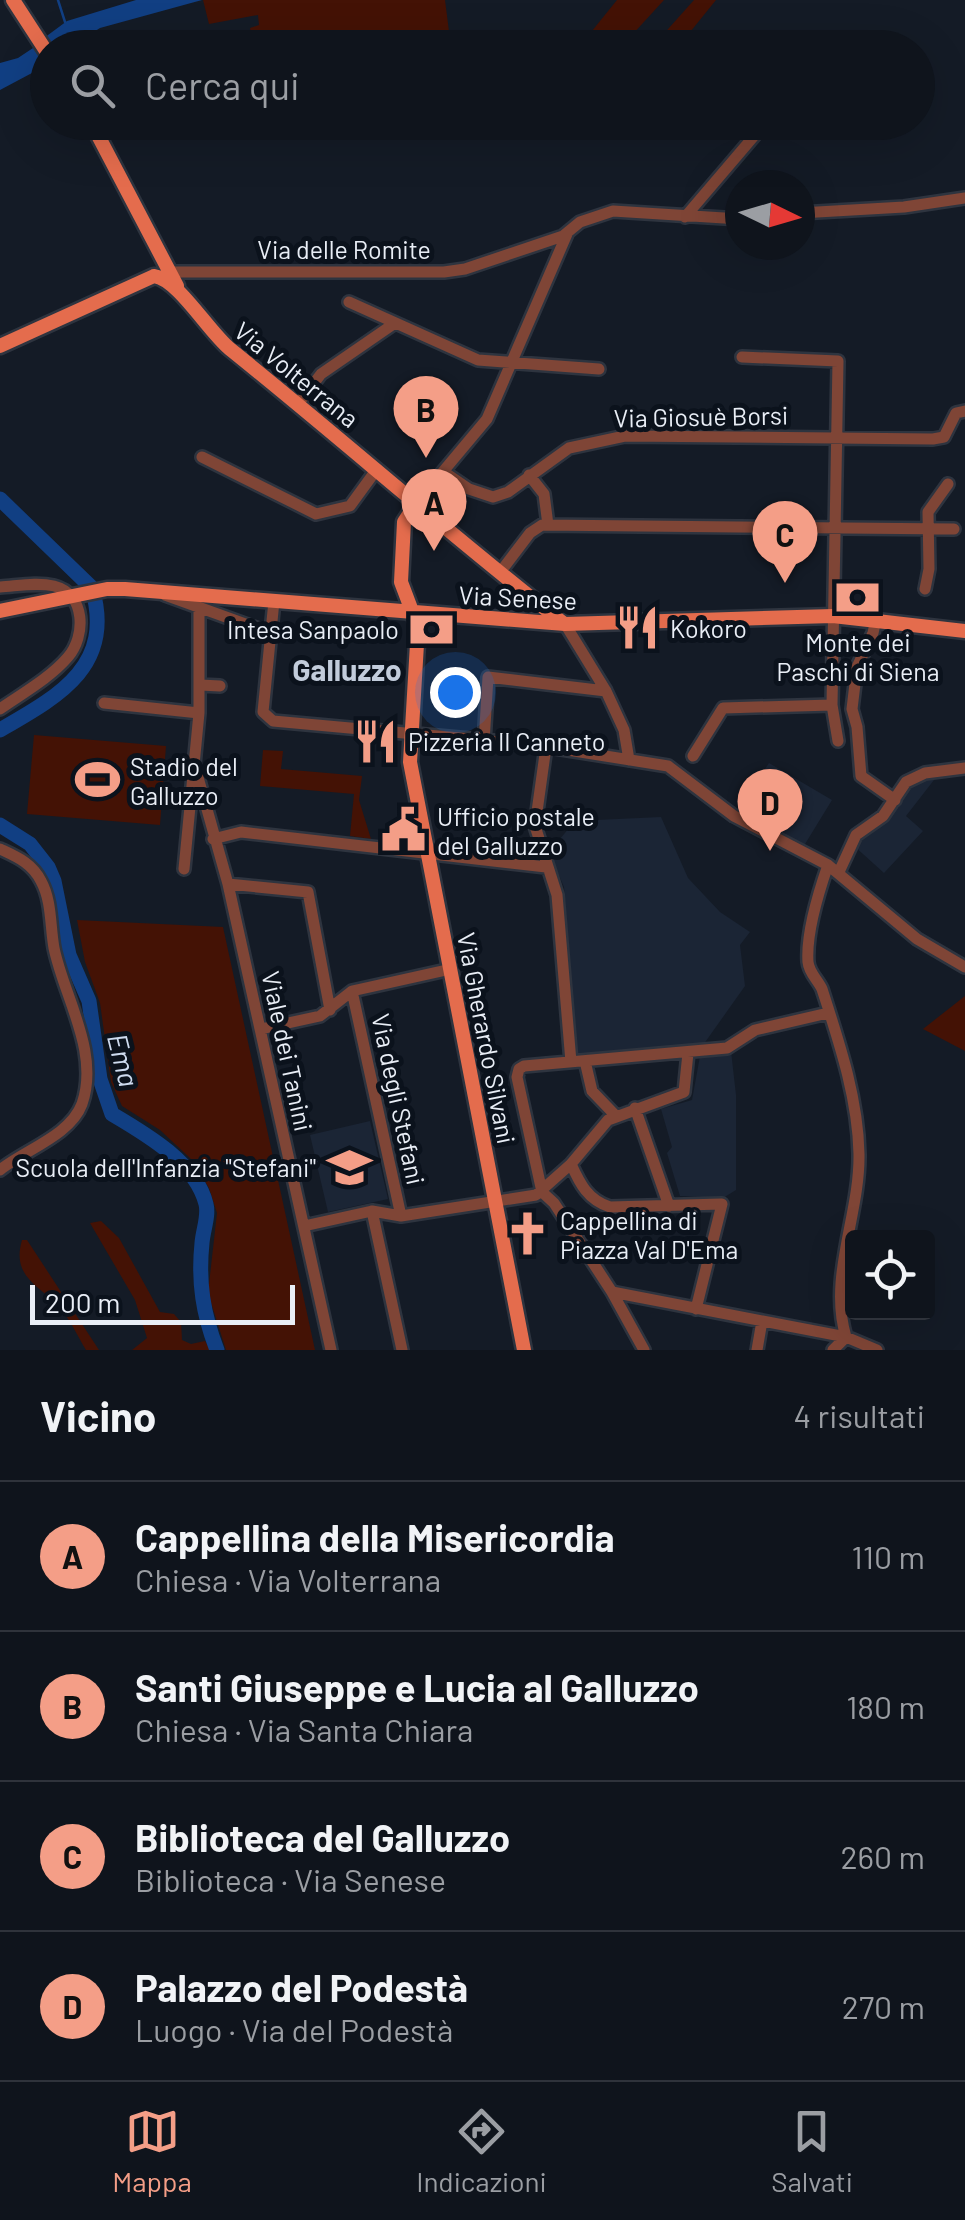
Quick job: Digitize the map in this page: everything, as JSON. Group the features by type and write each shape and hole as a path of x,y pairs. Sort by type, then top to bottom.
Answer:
{"main road":[{"path":"13,0 31,30"},
{"path":"0,346 161,268 100,140"},
{"name":"Via Volterrana","path":"161,268 220,341 564,624"},
{"name":"Via Gherardo Silvani","path":"415,504 404,522 401,582 418,627 410,762 524,1350"},
{"name":"Via Senese","path":"0,611 106,589 564,624 833,616 965,631"}],"street":[{"path":"685,218 751,140"},
{"path":"815,212 904,207 965,198"},
{"name":"Via delle Romite","path":"161,268 444,272 465,269 568,234 580,222 614,211 725,219"},
{"path":"415,504 488,419 568,234"},
{"path":"349,302 478,360 600,369"},
{"path":"298,404 322,374 394,322"},
{"path":"742,357 838,361 832,705 838,741"},
{"name":"Via Giosuè Borsi","path":"444,472 470,488 494,496 508,492 570,448 625,436 940,438 948,434 956,413 965,411"},
{"path":"202,457 316,514 350,506 377,469"},
{"path":"529,475 544,494 548,524"},
{"path":"925,588 929,569 928,512 948,484"},
{"path":"502,571 530,532 548,524 954,528"},
{"name":"Via Senese","path":"0,587 47,585 76,595"},
{"path":"157,592 198,615 270,633"},
{"path":"0,708 60,665 74,649 81,624 76,595"},
{"path":"274,601 263,712 273,721 546,747 668,766 743,822 834,868 917,939 965,967"},
{"path":"184,869 199,713 198,615"},
{"path":"876,619 874,634 857,667 852,709 861,776 895,800"},
{"path":"564,624 606,691 624,730 629,760"},
{"path":"484,742 488,677 606,691"},
{"path":"200,685 220,686"},
{"path":"104,703 199,713"},
{"path":"692,756 723,708 832,705"},
{"path":"546,747 535,826 557,895 578,1062 592,1091 616,1116"},
{"name":"Viale dei Tanini","path":"194,763 228,884 331,1350"},
{"path":"846,1336 840,1286 856,1191 858,1130 846,1070 821,988 808,966 819,891 856,836 883,816 906,782 919,775 965,768"},
{"path":"214,839 241,832 546,867"},
{"path":"0,849 26,862 46,892 54,948 86,1063 82,1104 75,1116 0,1170"},
{"path":"228,884 308,892 330,1010"},
{"path":"260,1029 320,1016 352,991 451,969"},
{"name":"Via degli Stefani","path":"352,991 401,1216"},
{"path":"644,1350 612,1292 542,1192 517,1073 524,1066 727,1048 754,1030 828,1013"},
{"path":"304,1226 372,1211 401,1216 542,1192 572,1164 608,1120 684,1092 688,1053"},
{"path":"635,1108 670,1206"},
{"path":"572,1164 594,1200 610,1207 722,1204 696,1308"},
{"path":"372,1211 402,1350"},
{"path":"612,1292 846,1336 877,1350"},
{"path":"757,1350 762,1321"},
{"path":"833,1350 846,1336"}],"shaded area":[{"path":"203,0 445,0 449,30 250,30 259,25 258,15 209,24"},
{"path":"617,0 664,0 637,30 593,30"},
{"path":"694,0 716,0 692,30 667,30"},
{"name":"Stadio del Galluzzo","path":"34,735 166,746 160,825 27,814"},
{"path":"263,750 283,751 281,769 362,776 359,800 371,839 350,836 354,794 260,786"},
{"path":"769,763 832,800 802,849 736,811"},
{"path":"932,774 934,780 906,816 923,831 884,873 853,845 908,785"},
{"path":"661,817 688,878 720,912 750,932 740,945 745,986 701,1048 577,1056 564,887 549,852 575,821"},
{"path":"77,920 223,927 315,1350 226,1350 208,1293 217,1213 209,1188 192,1160 160,1130 122,1106 111,1082 100,1003 85,962"},
{"path":"965,996 965,1051 923,1029"},
{"path":"731,1051 736,1095 736,1190 723,1198 680,1196 667,1153 672,1147 661,1109 692,1100 700,1056"},
{"name":"Scuola dell'Infanzia \"Stefani\"","path":"370,1121 388,1199 328,1212 310,1135"},
{"path":"101,1221 119,1238 160,1312 174,1314 181,1322 182,1340 191,1344 205,1341 210,1350 132,1350 147,1338 135,1300 90,1223"},
{"path":"22,1240 27,1240 99,1350 86,1350 61,1309 24,1272"}],"water":[{"path":"136,0 202,0 97,30 55,30 67,21"},
{"path":"30,50 30,74 0,90 0,63"}],"waterway":[{"path":"58,0 65,22"},
{"name":"Ema","path":"0,499 92,588 97,615 96,638 77,676 61,691 0,730"},
{"name":"Ema","path":"0,825 30,844 54,881 69,955 89,1001 100,1079 112,1114 168,1151 200,1189 207,1213 201,1285 217,1350"}],"place":[{"name":"Santi Giuseppe e Lucia al Galluzzo","path":"426,458"},
{"name":"Cappellina della Misericordia","path":"434,551"},
{"name":"Biblioteca del Galluzzo","path":"785,583"},
{"name":"Monte dei Paschi di Siena","path":"858,598"},
{"name":"Kokoro","path":"637,628"},
{"name":"Intesa Sanpaolo","path":"432,629"},
{"name":"Pizzeria Il Canneto","path":"375,741"},
{"name":"Stadio del Galluzzo","path":"97,780"},
{"name":"Ufficio postale del Galluzzo","path":"404,830"},
{"name":"Palazzo del Podestà","path":"770,851"},
{"name":"Scuola dell'Infanzia \"Stefani\"","path":"349,1167"},
{"name":"Cappellina di Piazza Val D'Ema","path":"527,1234"}],"district":[{"name":"Galluzzo","path":"347,669"}]}
